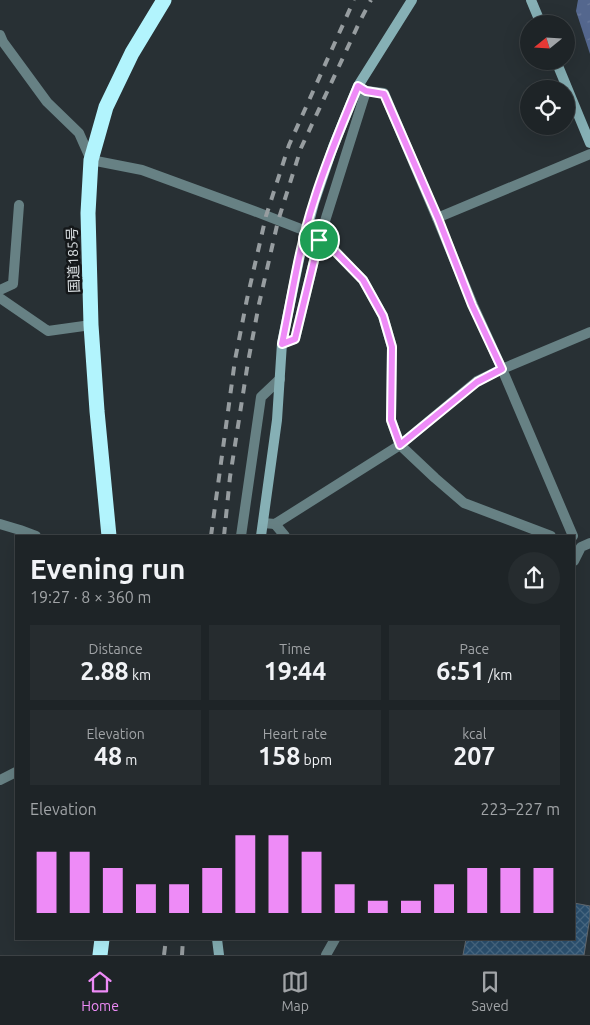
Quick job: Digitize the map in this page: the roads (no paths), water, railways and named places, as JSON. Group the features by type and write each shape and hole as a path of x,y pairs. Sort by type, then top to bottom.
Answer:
{"highway":[{"name":"国道185号","path":"109,535 91,325 88,213 91,160 106,107 132,53 164,0"},
{"path":"100,955 102,940"}],"street":[{"path":"261,535 277,419 282,344 306,231 323,175 362,89 412,0"},
{"path":"531,0 537,15"},
{"path":"0,35 3,42 47,102 80,133 91,160 142,170 306,231"},
{"path":"560,70 590,143"},
{"path":"362,89 384,94 438,218 472,305 502,369 572,535"},
{"path":"282,344 295,339 319,240 362,89"},
{"path":"438,218 590,154"},
{"path":"0,290 13,284 19,205"},
{"path":"319,240 325,241 363,280 383,316 392,347 391,420 400,445 464,503 548,535"},
{"path":"0,298 48,331 91,325"},
{"path":"263,523 275,524 400,445 477,382 502,369 590,332"},
{"path":"241,535 261,397 280,379"},
{"path":"0,524 33,535"},
{"path":"275,524 284,535"},
{"path":"575,558 581,545"},
{"path":"0,780 15,772"},
{"path":"217,940 219,955"},
{"path":"326,955 335,940"}],"water":[{"path":"578,0 590,0 590,54 576,11"}],"railway":[{"path":"211,535 235,360 266,216 289,145 354,0"},
{"path":"224,535 230,477 248,362 278,221 301,148 371,0"},
{"path":"164,955 166,940"},
{"path":"182,955 183,940"}]}
